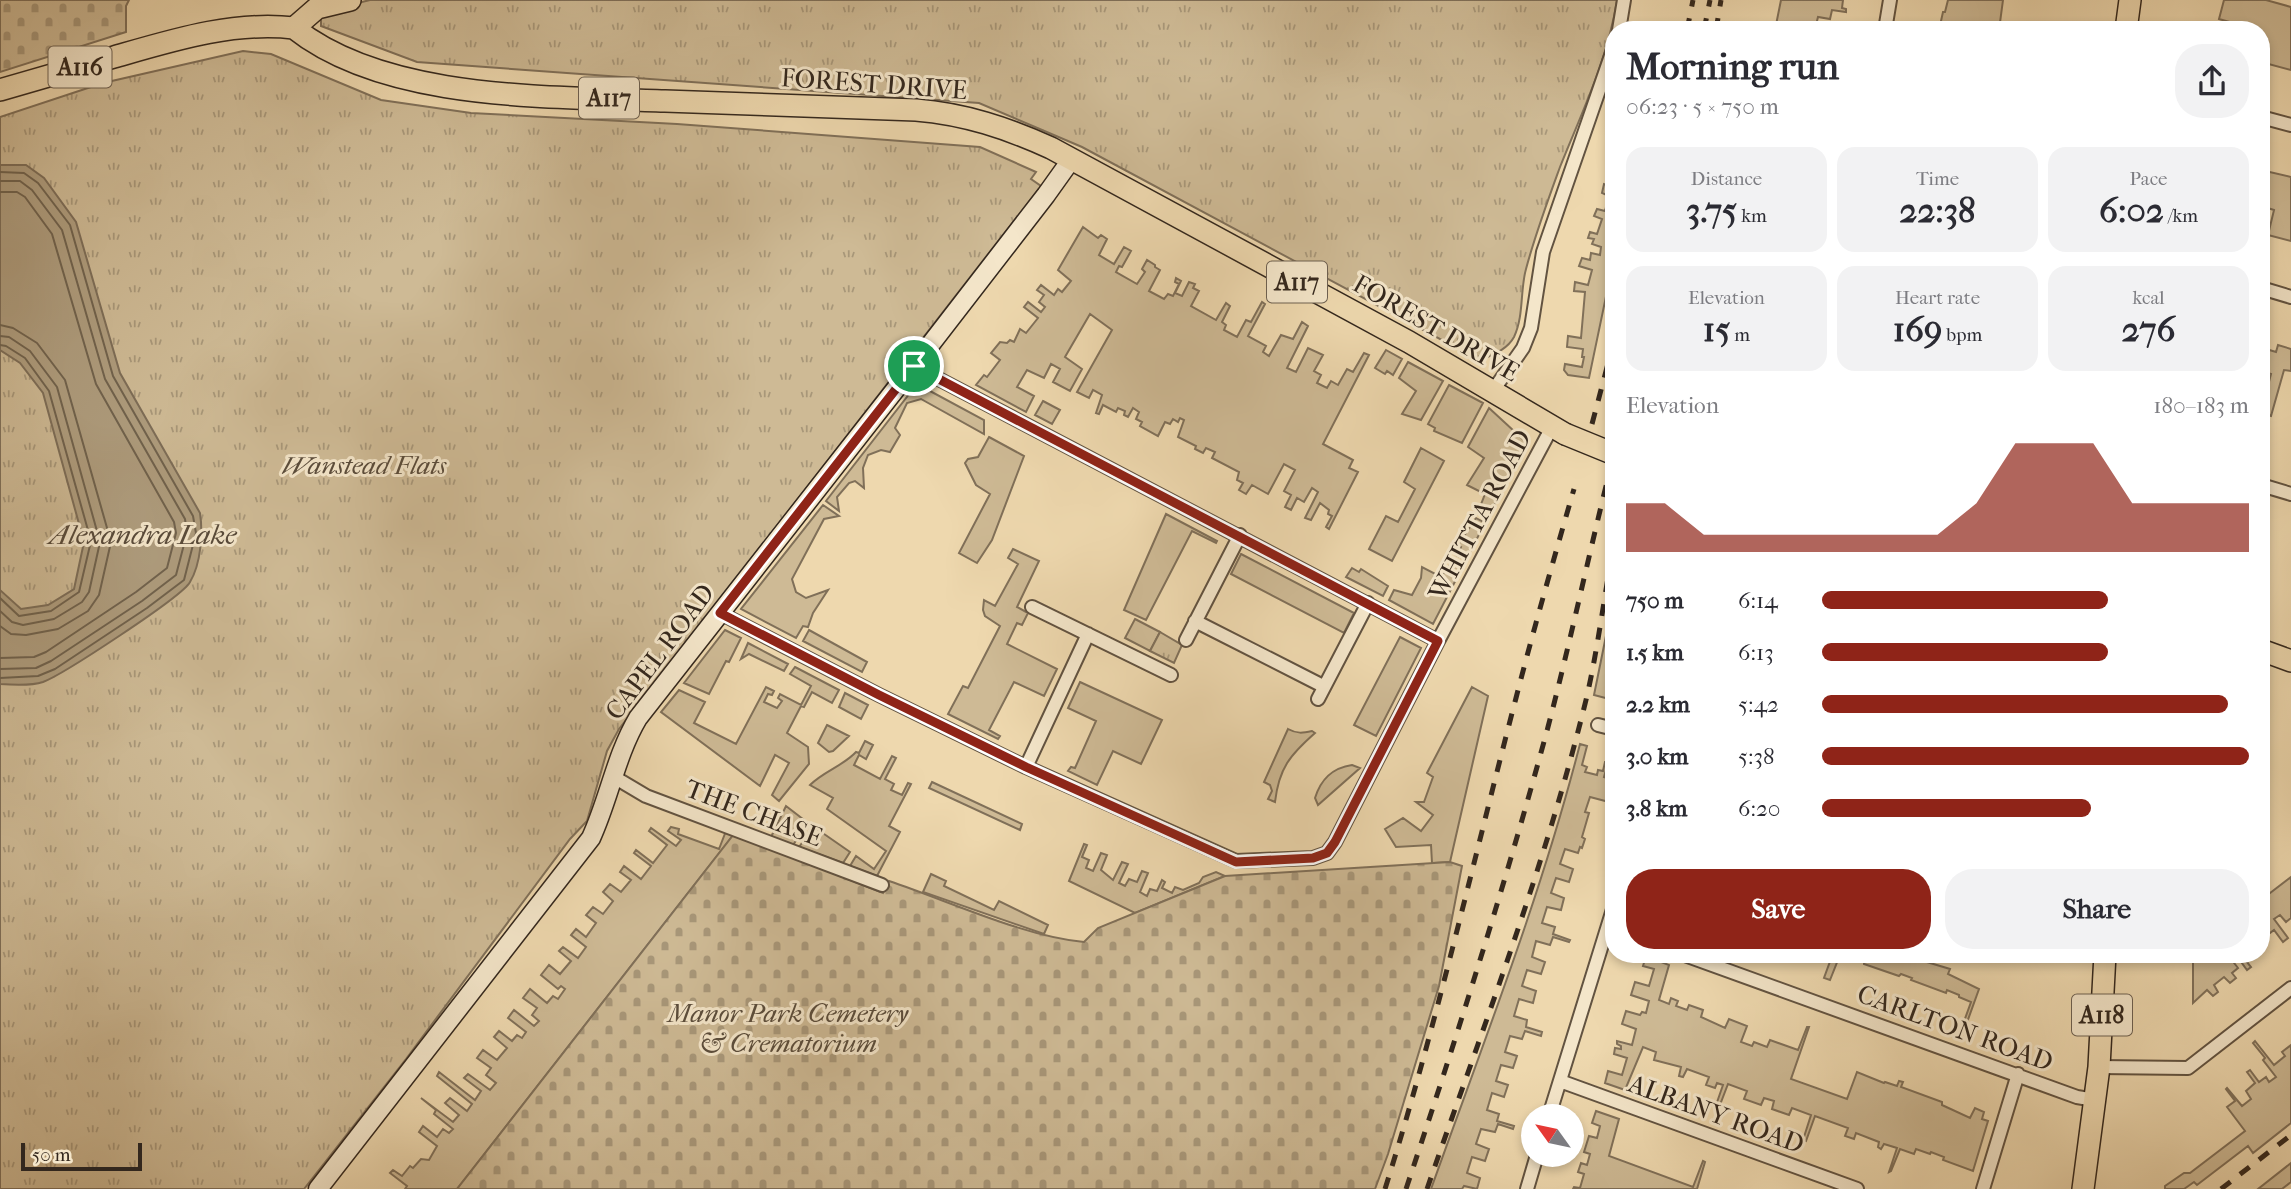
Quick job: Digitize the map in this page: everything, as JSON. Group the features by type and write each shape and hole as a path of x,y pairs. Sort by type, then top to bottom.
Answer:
{"main road":[{"path":"295,28 317,8 350,0"},
{"path":"2127,21 2130,0"},
{"name":"A116","path":"0,90 204,33 269,25 295,28"},
{"name":"FOREST DRIVE","path":"295,28 311,41 348,59 389,73 498,94 936,111 994,124 1051,148 1392,332 1559,431"},
{"name":"A117","path":"1559,431 1605,450"},
{"path":"2270,653 2291,661"},
{"name":"A118","path":"2083,1189 2099,1068 2105,963"}],"street":[{"path":"1620,21 1624,0"},
{"path":"1886,21 1890,0"},
{"path":"1492,392 1523,348 1531,328 1543,252 1605,73"},
{"path":"2270,119 2291,125"},
{"name":"CAPEL ROAD","path":"318,1189 591,838 601,816 623,745 639,718 1071,160"},
{"path":"2270,290 2291,296"},
{"path":"914,366 1438,641"},
{"name":"WHITTA ROAD","path":"720,613 1026,767 1236,862 1313,858 1327,853 1335,842 1438,641 1559,431"},
{"path":"2270,488 2291,494"},
{"path":"1186,640 1240,536"},
{"path":"1318,699 1368,603"},
{"path":"1032,607 1171,675"},
{"path":"1195,621 1323,686"},
{"path":"1026,767 1088,634"},
{"path":"1598,725 1605,727"},
{"name":"THE CHASE","path":"614,777 646,796 882,885"},
{"path":"1553,1104 1605,943"},
{"name":"CARLTON ROAD","path":"1707,963 2082,1098 2095,1100"},
{"path":"2099,1068 2188,1068 2291,988"},
{"path":"1983,1189 2018,1074"},
{"name":"ALBANY ROAD","path":"1560,1082 1857,1189"},
{"path":"1527,1189 1533,1167"}],"green space":[{"path":"0,0 129,0 126,6 126,32 0,72"},
{"path":"370,0 1617,0 1613,21 1605,21 1605,50 1601,64 1533,243 1514,337 1503,349 1479,360 1082,147 979,103 417,62 321,26 321,12"},
{"path":"1781,0 1843,0 1842,8 1846,9 1846,12 1832,10 1830,19 1818,17 1817,21 1777,21"},
{"path":"1948,0 2003,0 2000,21 1941,21"},
{"path":"2224,0 2266,0 2291,7 2291,70 2270,64 2270,21 2219,19"},
{"name":"Wanstead Flats","path":"243,51 271,54 381,100 471,113 677,124 980,147 1036,172 1031,179 1041,186 619,729 607,751 587,821 570,839 406,1059 304,1189 0,1189 0,117 103,83"},
{"path":"2270,172 2291,177 2291,241 2270,236 2274,210 2270,209"},
{"path":"1597,209 1605,211 1605,301 1589,378 1568,375 1564,370 1565,364 1582,367 1583,349 1567,347 1568,336 1581,338 1585,292 1574,291 1575,282 1588,285 1592,270 1579,266 1582,258 1590,260 1591,253 1600,255 1601,247 1592,244 1594,239 1588,238 1590,232 1597,234 1602,219 1594,216"},
{"path":"1083,227 1098,238 1101,235 1107,239 1099,255 1114,264 1124,247 1131,251 1116,272 1137,284 1145,272 1142,269 1147,260 1155,265 1160,270 1149,291 1164,299 1168,294 1173,296 1179,284 1175,282 1176,278 1181,281 1175,293 1182,296 1189,282 1195,284 1193,288 1199,291 1191,306 1216,320 1226,303 1230,306 1222,322 1226,325 1224,330 1237,337 1246,320 1251,322 1262,302 1265,304 1248,336 1266,346 1263,352 1269,356 1281,335 1293,339 1302,322 1308,326 1287,368 1296,372 1308,348 1323,355 1314,371 1321,375 1317,383 1327,388 1331,381 1338,385 1347,369 1353,372 1364,353 1369,355 1323,444 1353,460 1349,468 1358,472 1329,529 1326,527 1332,516 1320,503 1311,520 1305,518 1318,492 1312,488 1304,502 1297,498 1291,510 1285,507 1291,495 1284,491 1295,470 1284,464 1268,494 1252,485 1246,494 1239,490 1243,483 1237,480 1239,472 1212,458 1215,452 1206,448 1203,453 1195,449 1196,446 1178,437 1184,420 1180,418 1178,422 1173,419 1170,424 1165,422 1158,436 1140,426 1142,422 1136,419 1139,412 1133,408 1128,417 1124,415 1125,411 1118,408 1116,412 1103,405 1099,414 1096,413 1102,395 1093,390 1089,398 1077,392 1112,330 1090,314 1065,357 1082,369 1070,391 1053,382 1060,369 1051,364 1044,378 1027,370 1017,387 1034,396 1026,412 976,385 984,375 987,377 1000,360 991,353 1000,342 1014,342 1020,329 1026,333 1038,318 1024,307 1028,302 1041,312 1045,307 1039,302 1044,295 1037,290 1041,285 1054,295 1058,289 1062,292 1071,281 1058,270"},
{"path":"2278,345 2291,349 2291,371 2284,370 2271,416 2270,378 2270,350 2276,352"},
{"path":"1386,350 1402,359 1393,375 1375,368"},
{"path":"1408,362 1443,381 1421,420 1402,414 1416,391 1399,378"},
{"path":"917,384 984,420 984,434 921,399 907,403 895,428 900,435 890,452 881,450 868,455 863,468 864,488 855,481 849,483 837,497 839,511 826,501"},
{"path":"1449,385 1483,403 1462,443 1434,431 1435,428 1428,424"},
{"path":"1043,401 1060,410 1052,424 1035,415"},
{"path":"1489,408 1527,443 1488,517 1478,512 1485,494 1467,485 1484,458 1468,447"},
{"path":"989,437 1024,456 992,540 977,563 959,553 990,494 976,485 965,463 968,459 978,457"},
{"path":"1421,448 1444,461 1392,561 1369,549 1386,516 1398,522 1415,489 1404,482"},
{"path":"823,505 839,516 824,519 792,579 796,592 806,598 828,590 813,613 808,627 803,626 796,638 741,609"},
{"path":"1166,514 1217,541 1216,543 1192,531 1146,620 1124,610"},
{"path":"1476,518 1485,523 1466,560 1456,555 1461,547 1458,545"},
{"path":"1013,549 1039,561 1017,607 1028,613 1022,625 1017,623 1007,644 1057,669 1044,696 1014,682 989,730 1000,736 998,739 948,714 963,686 968,688 1000,626 985,616 984,600 995,606 1018,564 1008,558"},
{"path":"1241,554 1354,613 1344,633 1231,574"},
{"path":"1452,562 1462,568 1433,624 1389,600 1394,590 1412,595 1421,578 1422,567 1441,577"},
{"path":"1352,568 1359,572 1361,569 1388,586 1383,596 1346,577"},
{"path":"1135,619 1160,632 1150,651 1125,638"},
{"path":"725,630 741,638 709,694 684,683"},
{"path":"809,630 867,662 862,672 803,641"},
{"path":"1160,632 1182,645 1174,663 1150,651"},
{"path":"1400,637 1421,648 1376,736 1354,725"},
{"path":"1605,641 1605,698 1594,695"},
{"path":"748,643 788,664 784,671 749,654 741,659"},
{"path":"795,667 839,690 832,703 812,692 804,707 801,706 787,733 808,747 809,764 779,801 772,795 789,763 775,755 760,786 661,712 679,690 705,702 694,723 736,744 766,687 774,691 772,695 768,694 764,702 777,708 782,701 778,698 780,694 801,705 811,686 790,674"},
{"path":"1080,682 1162,720 1141,764 1113,751 1097,785 1068,771 1071,767 1075,768 1096,721 1068,708"},
{"path":"1472,687 1488,696 1450,862 1432,863 1431,845 1396,847 1385,829 1403,818 1421,831 1433,815 1416,802 1424,802 1433,777 1427,773"},
{"path":"845,693 868,705 861,719 839,707"},
{"path":"827,725 849,736 829,752 818,743"},
{"path":"1288,729 1315,733 1287,763 1279,780 1275,802 1268,799 1272,791 1270,785 1264,782"},
{"path":"865,741 873,745 866,759 859,755 854,765 880,779 892,756 896,758 885,779 894,784 891,790 902,795 908,783 911,784 889,826 900,832 877,876 850,866 856,856 874,869 886,851 827,809 833,798 810,785 856,752 859,753"},
{"path":"1580,744 1587,746 1582,765 1587,767 1585,772 1597,775 1598,770 1603,771 1605,762 1605,801 1590,797 1585,812 1589,813 1582,837 1585,839 1582,848 1580,847 1578,853 1565,849 1560,864 1573,869 1569,882 1556,878 1551,893 1564,898 1561,910 1547,907 1542,923 1555,927 1553,934 1570,940 1569,942 1553,937 1550,945 1536,941 1532,957 1545,962 1541,974 1527,970 1522,986 1536,991 1533,1003 1519,999 1514,1016 1527,1020 1526,1027 1542,1032 1541,1036 1525,1031 1522,1039 1510,1036 1505,1052 1517,1056 1513,1068 1501,1065 1496,1081 1508,1085 1504,1097 1492,1093 1487,1110 1499,1114 1497,1121 1514,1126 1513,1129 1498,1124 1495,1132 1481,1129 1476,1144 1489,1149 1485,1161 1472,1157 1467,1173 1480,1178 1477,1189 1464,1186 1462,1189 1431,1189 1530,913"},
{"path":"1352,765 1360,768 1318,805 1315,798 1324,780 1333,772"},
{"path":"932,782 1022,824 1020,830 929,788"},
{"path":"786,806 808,823 793,845 771,837"},
{"path":"671,827 679,829 678,834 719,849 726,831 734,834 457,1189 405,1189 407,1186 390,1173 393,1170 402,1176 410,1166 413,1168 421,1159 429,1160 437,1146 419,1132 423,1126 437,1137 443,1129 449,1133 453,1129 434,1114 436,1110 421,1098 453,1122 459,1115 445,1103 450,1098 467,1111 472,1104 437,1076 439,1072 475,1100 481,1091 464,1078 468,1074 490,1090 496,1083 486,1075 491,1068 477,1058 483,1050 497,1060 507,1048 494,1037 499,1031 512,1041 517,1035 522,1038 526,1032 508,1018 514,1010 534,1026 539,1021 532,1015 537,1008 523,998 530,989 547,1003 553,996 558,999 565,989 561,986 558,989 541,975 549,965 560,974 571,961 559,951 563,947 578,958 586,947 571,935 576,929 586,937 596,923 586,915 593,907 603,914 613,901 603,892 610,884 621,892 631,880 620,872 624,866 641,879 651,866 634,853 636,850 653,863 667,845 649,831 651,828 676,846 681,840 668,831"},
{"path":"814,827 850,852 843,863 799,847"},
{"name":"Manor Park Cemetery & Crematorium","path":"734,834 883,893 889,881 1036,933 1084,942 1098,928 1225,876 1450,862 1462,866 1439,986 1375,1189 457,1189"},
{"path":"1084,844 1087,845 1082,857 1089,860 1086,868 1093,871 1101,853 1107,855 1101,870 1113,880 1122,862 1128,864 1119,883 1125,886 1129,879 1137,882 1142,871 1148,873 1140,892 1147,896 1150,889 1157,891 1162,880 1165,882 1162,888 1172,893 1175,887 1183,890 1216,872 1225,876 1135,913 1069,881"},
{"path":"931,874 946,881 944,886 994,910 999,901 1048,925 1044,934 923,892"},
{"path":"2291,877 2291,918 2286,922 2280,915 2274,919 2288,938 2283,942 2274,930 2270,933 2270,893"},
{"path":"1644,963 1669,965 1659,1000 1669,1004 1671,998 1678,1001 1676,1006 1687,1010 1689,1005 1703,1010 1701,1017 1725,1028 1729,1019 1747,1026 1741,1042 1752,1046 1754,1042 1767,1047 1770,1040 1798,1050 1809,1027 1791,1079 1847,1099 1857,1072 1897,1086 1899,1081 1903,1082 1901,1087 1942,1102 1942,1105 1970,1118 1975,1108 1984,1112 1982,1119 1988,1121 1973,1171 1943,1160 1944,1157 1931,1152 1930,1154 1916,1149 1914,1154 1900,1149 1889,1172 1897,1148 1884,1144 1881,1149 1878,1147 1879,1142 1856,1133 1854,1139 1845,1136 1848,1128 1815,1116 1806,1141 1803,1140 1811,1115 1792,1108 1789,1115 1772,1109 1774,1101 1764,1098 1761,1105 1744,1099 1747,1091 1728,1084 1718,1110 1715,1108 1723,1085 1717,1083 1715,1088 1706,1085 1709,1077 1687,1069 1683,1077 1679,1076 1681,1067 1654,1060 1656,1052 1643,1047 1625,1090 1605,1083 1608,1071 1622,1075 1627,1058 1614,1054 1615,1048 1621,1049 1617,1041 1632,1045 1636,1029 1622,1024 1626,1011 1640,1015 1642,1012 1646,1013 1649,1001 1631,995 1635,982 1649,986 1654,969 1643,966"},
{"path":"1829,963 1837,963 1830,980 1824,978"},
{"path":"1930,963 1950,969 1948,974 1979,989 1965,1028 1962,1027 1971,1002 1947,990 1946,993 1901,974 1899,976 1864,964"},
{"path":"2193,963 2234,963 2238,968 2232,973 2236,978 2230,983 2224,977 2214,985 2218,992 2213,996 2207,990 2193,1003"},
{"path":"2242,963 2248,963 2251,967 2247,970"},
{"path":"2255,1041 2274,1065 2285,1056 2282,1052 2291,1045 2291,1123 2253,1153 2248,1146 2197,1185 2194,1182 2184,1189 2165,1189 2165,1186 2184,1173 2190,1173 2245,1131 2227,1107 2235,1101 2226,1089 2242,1106 2251,1099 2246,1091 2255,1083 2247,1072 2250,1070 2259,1082 2266,1077 2269,1082 2276,1077 2253,1043"},
{"path":"1596,1111 1619,1119 1609,1156 1693,1187 1703,1161 1705,1162 1697,1189 1573,1189 1580,1188 1584,1174 1578,1172 1580,1167 1587,1165 1590,1154 1584,1152 1589,1136 1597,1138 1600,1126 1592,1123"},
{"path":"2291,1163 2291,1182 2282,1189 2258,1189"}],"water":[{"name":"Alexandra Lake","path":"0,165 26,165 44,178 76,222 120,373 200,513 201,521 197,566 190,582 182,590 73,666 43,682 28,685 0,684 0,590 21,609 48,605 74,589 84,542 43,393 20,363 0,350"}],"railway":[{"path":"1689,21 1693,0"},
{"path":"1706,21 1710,0"},
{"path":"1718,21 1721,0"},
{"path":"1592,424 1605,375"},
{"path":"1385,1189 1438,1006 1523,672 1574,489"},
{"path":"1406,1189 1480,959 1532,785 1605,491"},
{"path":"1427,1189 1552,824 1586,700 1605,595"},
{"path":"2221,1189 2291,1135"}],"route":[{"path":"914,366 1438,641 1327,853 1313,858 1236,862 1026,767 720,613 914,366"}]}
